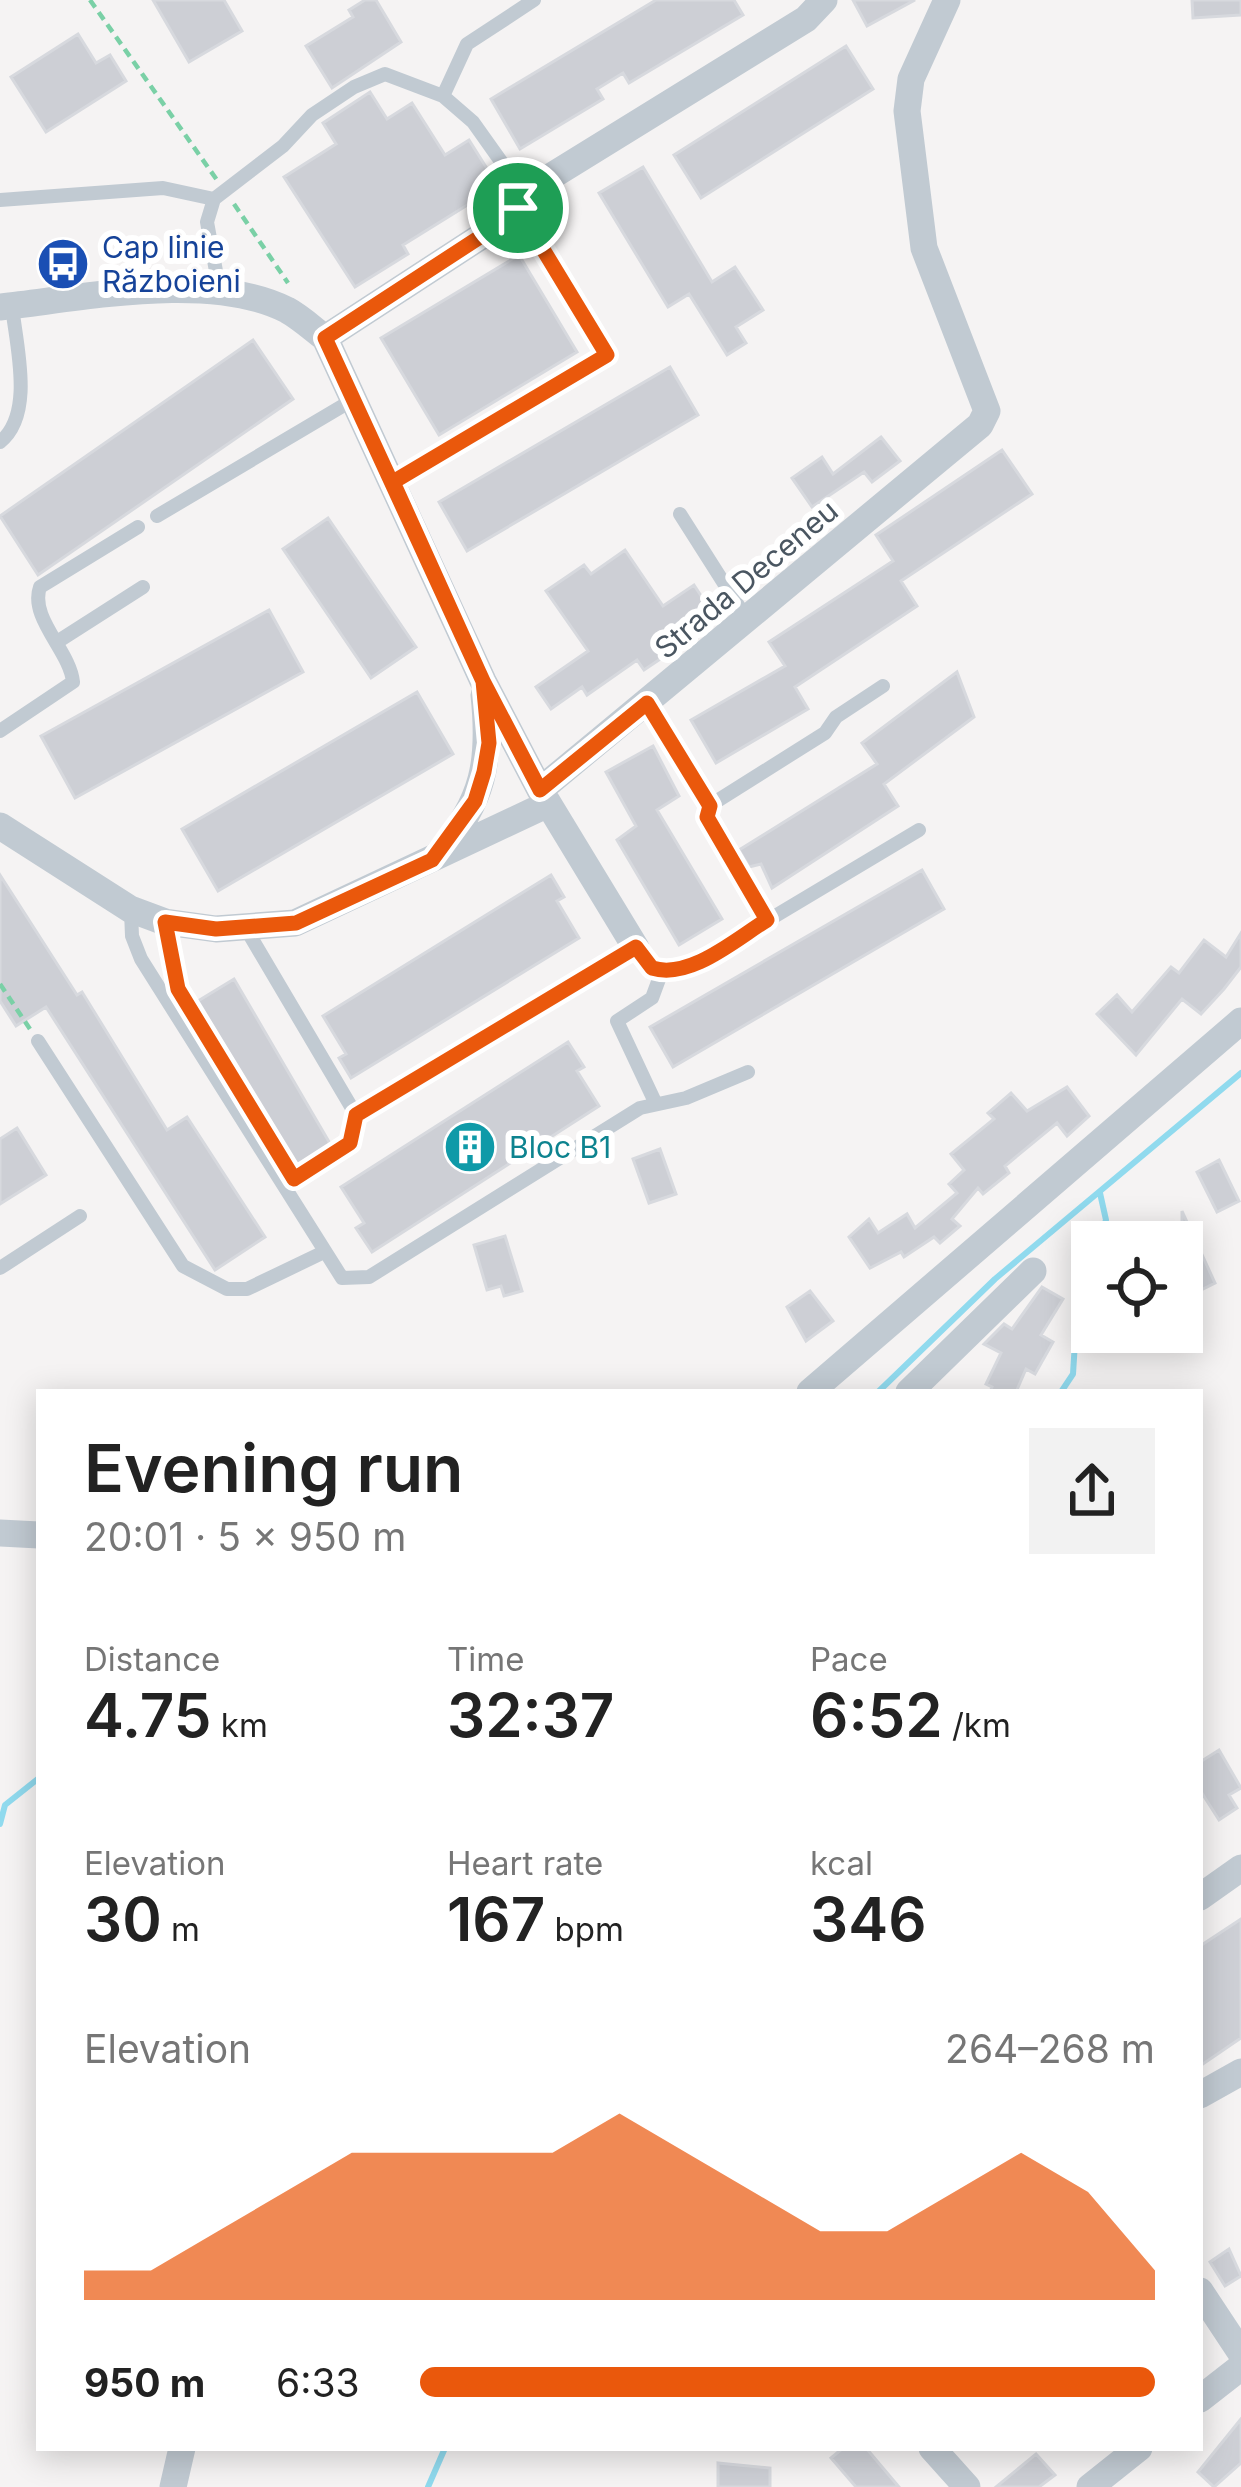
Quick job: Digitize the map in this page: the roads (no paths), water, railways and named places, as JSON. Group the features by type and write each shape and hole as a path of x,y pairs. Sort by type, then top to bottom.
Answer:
{"street":[{"path":"325,338 503,222 542,182 806,19 824,0"},
{"name":"Strada Deceneu","path":"0,826 130,909 165,922 244,927 296,923 432,860 544,797 647,703 980,425 987,411 924,248 907,111 911,79 947,0"},
{"path":"6,306 168,291 239,294 287,310 325,338 483,681 544,797 636,947"},
{"path":"432,860 475,801 484,772 489,743 483,681"},
{"path":"813,1389 1241,1021"},
{"path":"912,1389 1033,1271"},
{"path":"0,1533 36,1534"},
{"path":"1203,1895 1241,1868"},
{"path":"1203,2094 1241,2072"},
{"path":"1203,2296 1241,2353"},
{"path":"1203,2397 1241,2367"},
{"path":"173,2487 181,2451"},
{"path":"935,2451 967,2487"},
{"path":"1090,2487 1135,2451"}],"lane":[{"path":"443,96 466,44 534,0"},
{"path":"220,293 207,222 218,194 283,146 312,115 385,74 443,96 473,122 607,355 393,482"},
{"path":"0,200 163,188 218,194"},
{"path":"0,442 10,433 18,413 6,306"},
{"path":"157,516 356,398"},
{"path":"680,514 748,621"},
{"path":"0,731 73,682 72,670 36,598 40,587 138,526"},
{"path":"57,642 143,587"},
{"path":"767,920 707,817 710,806 825,733 836,717 883,686"},
{"path":"647,703 710,806"},
{"path":"244,927 356,1115 636,947 652,968 662,971 694,964 920,830"},
{"path":"130,909 132,936 141,959 342,1277 369,1277 656,1102 686,1098 748,1072"},
{"path":"656,1102 617,1021 652,998 662,971"},
{"path":"38,1041 183,1266 227,1289 247,1289 324,1252"},
{"path":"0,1268 80,1216"}],"waterway":[{"path":"881,1389 995,1279 1241,1073"},
{"path":"1100,1193 1106,1221"},
{"path":"1063,1389 1073,1374 1074,1353"},
{"path":"0,1824 5,1805 36,1780"},
{"path":"428,2487 444,2451"}],"place":[{"name":"Cap linie Războieni","path":"63,264"},
{"name":"Bloc B1","path":"470,1147"}]}
